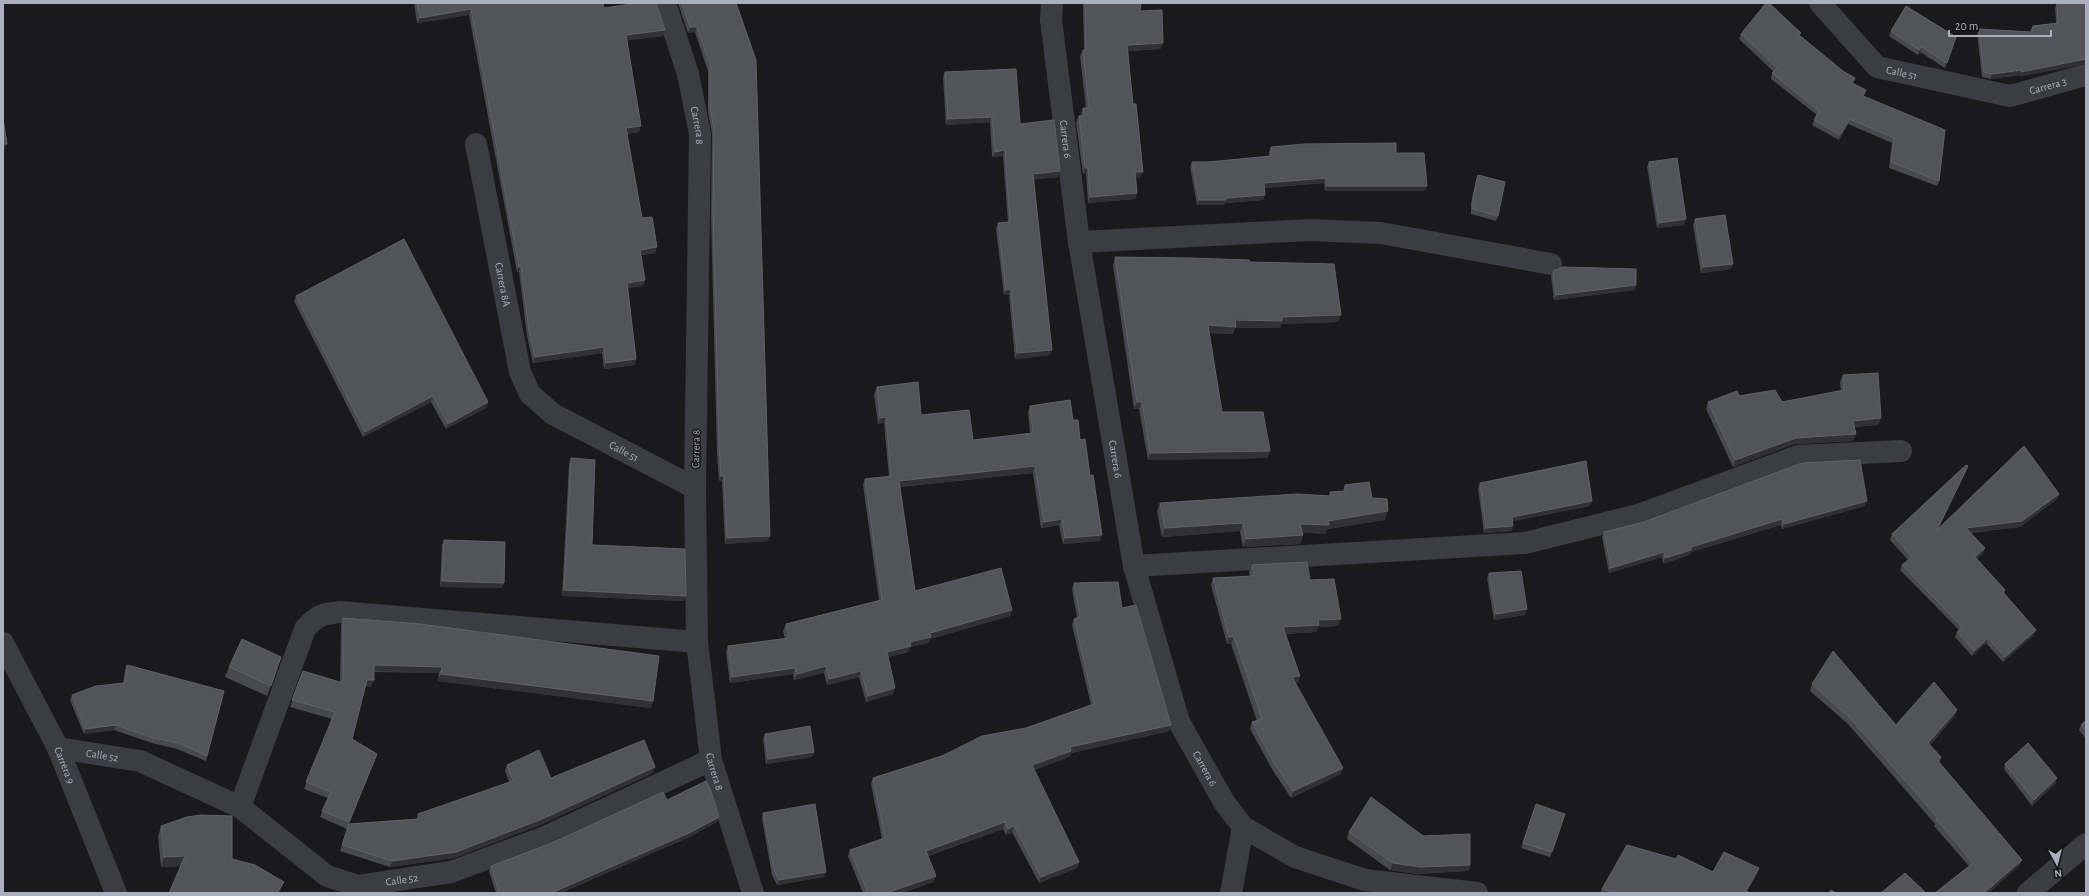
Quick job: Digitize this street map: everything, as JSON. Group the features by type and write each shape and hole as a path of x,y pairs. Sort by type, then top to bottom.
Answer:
{"street":[{"name":"Carrera 8","path":"665,3 688,74 700,134 695,488 697,642 711,760 752,893"},
{"name":"Carrera 6","path":"1052,3 1051,20 1079,242 1134,566 1179,722 1224,802 1243,827"},
{"name":"Calle 51","path":"1820,3 1877,67 2010,96"},
{"name":"Carrera 3","path":"2010,96 2086,75"},
{"name":"Carrera 8A","path":"476,144 520,372 530,394 553,414"},
{"path":"1079,242 1310,230 1373,232 1551,264"},
{"name":"Calle 51","path":"553,414 695,488"},
{"path":"1134,566 1526,543 1638,515 1798,456 1901,451"},
{"path":"240,807 305,629 314,618 324,614 340,612 697,642"},
{"name":"Carrera 9","path":"3,643 58,748 116,893"},
{"name":"Calle 52","path":"58,748 140,761 240,807 327,876 358,886 451,872 545,837 711,760"},
{"path":"1231,893 1243,827 1295,857 1365,880 1477,893"},
{"path":"2028,893 2086,844"}],"building":[{"path":"417,3 603,3 604,8 638,3 656,3 665,30 626,35 641,126 626,128 642,218 652,217 657,247 640,250 645,280 627,283 636,359 606,363 604,347 535,357 529,331 521,266 519,267 471,9 420,18"},
{"path":"682,3 736,3 756,60 770,536 727,538 724,476 721,476 719,447 713,211 714,129 710,107 710,65 697,27 690,27"},
{"path":"1085,3 1141,3 1140,11 1162,10 1163,43 1127,45 1133,104 1136,104 1143,172 1135,172 1137,193 1090,197 1088,168 1085,168 1079,116 1084,116 1083,108 1089,108 1083,50 1086,50"},
{"path":"1766,3 1769,3 1801,33 1799,35 1843,71 1855,78 1852,83 1866,90 1863,96 1945,130 1939,181 1891,162 1894,138 1850,119 1840,135 1814,120 1819,111 1772,73 1777,68 1741,34"},
{"path":"2057,3 2086,3 2086,59 2021,72 2022,70 1992,74 1984,72 1979,29 2031,32 2033,26 2058,23"},
{"path":"1906,6 1956,37 1947,63 1922,47 1919,50 1891,31"},
{"path":"1016,69 1020,124 1054,120 1060,171 1033,174 1052,350 1017,353 1011,289 1006,290 998,223 1010,222 1005,150 995,152 992,117 948,119 945,72"},
{"path":"3,118 7,144 3,144"},
{"path":"1396,143 1396,153 1424,153 1427,186 1327,186 1326,178 1264,183 1265,195 1226,198 1226,200 1199,200 1192,162 1208,162 1271,156 1271,147 1305,144"},
{"path":"1677,158 1686,219 1659,223 1649,162"},
{"path":"1478,175 1505,182 1498,216 1473,209 1473,198"},
{"path":"1725,215 1733,264 1703,267 1695,219"},
{"path":"404,239 488,402 448,424 433,396 365,432 296,296"},
{"path":"1115,257 1190,258 1249,260 1250,262 1334,264 1341,315 1282,317 1282,321 1235,320 1236,327 1208,325 1222,412 1263,412 1270,451 1150,453 1142,402 1137,402"},
{"path":"1563,267 1636,269 1636,285 1556,295 1553,271"},
{"path":"1878,373 1881,418 1853,421 1856,434 1796,438 1735,460 1708,402 1737,391 1739,396 1775,390 1782,402 1844,390 1843,375"},
{"path":"918,382 921,415 969,410 973,440 1033,433 1030,406 1070,400 1073,420 1078,420 1080,440 1085,439 1090,476 1093,475 1102,535 1065,538 1062,519 1044,522 1035,466 899,481 915,591 1001,568 1012,610 930,633 931,637 910,642 911,646 887,652 895,688 868,696 861,671 829,679 826,666 797,674 795,668 732,677 728,646 789,638 786,624 882,600 865,479 891,476 886,417 880,418 877,387"},
{"path":"2024,446 2059,494 2022,521 1966,528 1985,548 1975,557 2005,590 2003,592 2036,630 2005,657 1988,638 1974,651 1957,632 1962,627 1902,565 1912,557 1892,534 1966,465 1968,466 1937,530"},
{"path":"571,458 595,460 592,545 685,549 686,596 564,590"},
{"path":"1860,460 1867,501 1784,524 1782,519 1691,547 1691,550 1665,558 1664,552 1611,568 1604,532 1644,522 1802,463"},
{"path":"1586,461 1592,501 1512,517 1513,526 1486,528 1480,483"},
{"path":"1369,482 1372,498 1387,499 1388,511 1328,521 1329,525 1300,524 1303,535 1246,539 1243,523 1165,528 1160,503 1298,494 1331,496 1330,492 1345,491 1345,485"},
{"path":"444,540 505,542 504,583 442,581"},
{"path":"1307,562 1310,580 1334,579 1341,619 1318,620 1319,625 1283,627 1300,676 1292,677 1343,768 1293,791 1274,763 1252,722 1262,719 1234,637 1229,637 1213,578 1254,576 1252,565"},
{"path":"1521,571 1527,609 1496,614 1489,573"},
{"path":"1118,582 1122,608 1136,605 1171,725 1070,747 1071,751 1032,765 1079,862 1041,877 1014,826 1008,829 1005,822 926,851 936,876 886,893 868,893 850,850 885,838 873,778 942,756 982,736 1026,728 1094,704 1074,619 1080,617 1074,583"},
{"path":"343,618 420,624 659,656 653,701 441,674 442,667 374,665 374,680 367,680 352,739 377,754 349,822 322,811 331,792 306,782 335,712 292,700 303,671 343,683"},
{"path":"242,639 281,657 271,686 229,667"},
{"path":"1833,651 1896,725 1934,682 1957,710 1928,743 1941,757 1938,761 2022,860 1984,893 1935,893 1973,863 1936,819 1938,818 1850,718 1812,684"},
{"path":"127,665 224,691 207,756 179,743 154,738 116,725 85,729 72,695 96,686 125,683"},
{"path":"2086,720 2086,731 2081,725"},
{"path":"810,726 814,752 768,759 765,734"},
{"path":"644,740 655,767 542,819 456,852 392,861 342,845 349,824 419,819 418,814 513,781 507,765 539,750 551,778"},
{"path":"2028,743 2057,778 2034,800 2005,764"},
{"path":"706,781 711,791 719,817 689,833 551,893 499,893 491,866 552,843 663,792 667,800"},
{"path":"1371,797 1423,836 1470,834 1470,865 1420,867 1393,863 1349,832"},
{"path":"815,804 826,872 779,880 774,870 763,813"},
{"path":"1536,804 1565,814 1552,852 1523,843"},
{"path":"201,815 232,816 232,859 255,865 284,882 277,893 169,893 185,856 164,857 161,826 187,817"},
{"path":"1627,845 1676,859 1678,855 1713,872 1724,852 1759,868 1746,891 1750,893 1616,893 1602,889"},
{"path":"1905,873 1926,893 1881,893"},
{"path":"1831,890 1836,893 1828,893"}]}
